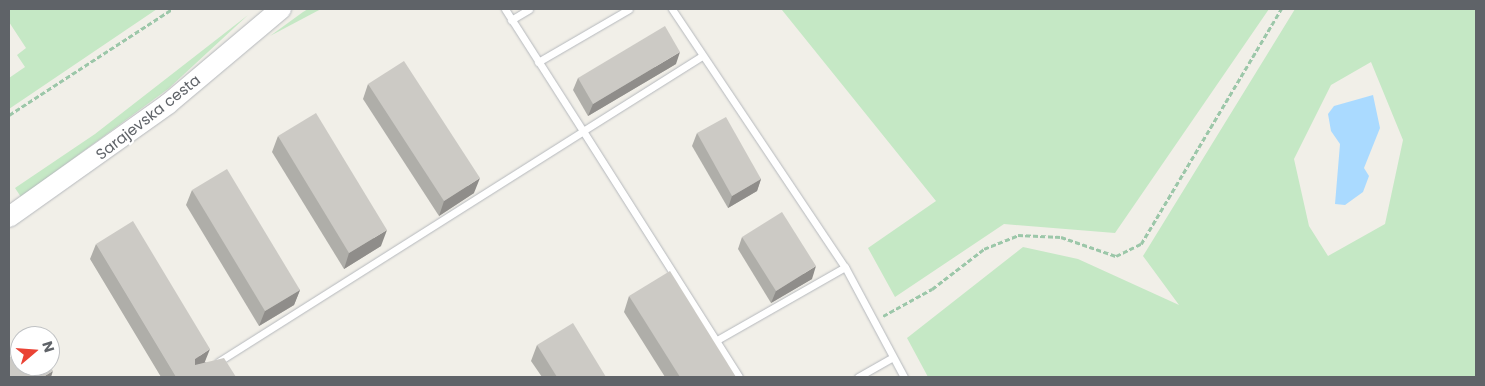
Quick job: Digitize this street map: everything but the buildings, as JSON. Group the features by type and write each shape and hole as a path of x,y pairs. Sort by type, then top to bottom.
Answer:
{"main road":[{"name":"Sarajevska cesta","path":"9,217 168,104 281,9"}],"lane":[{"path":"505,9 740,377"},
{"path":"511,20 529,9"},
{"path":"538,62 629,9"},
{"path":"672,9 702,56 763,139 845,267 904,377"},
{"path":"210,367 702,56"},
{"path":"717,340 845,267"},
{"path":"858,377 893,357"}],"path":[{"path":"9,115 172,9"},
{"path":"874,322 932,289 984,249 1018,235 1061,237 1116,256 1141,244 1281,9"}],"green space":[{"path":"9,9 157,9 9,109 9,78 25,67 17,55 26,48 9,22"},
{"path":"308,9 321,9 270,36 303,12"},
{"path":"1269,9 1115,233 1004,224 895,297 868,248 936,201 782,10"},
{"path":"1295,9 1476,9 1476,377 928,377 907,338 1023,247 1078,259 1179,305 1143,256","holes":["1371,62 1403,140 1385,224 1328,256 1309,226 1294,159 1331,85"]},
{"path":"248,15 168,89 21,197 15,188 95,134"}],"water":[{"path":"1373,95 1380,128 1364,168 1369,176 1363,192 1345,205 1335,204 1340,144 1331,131 1328,114 1334,106"}]}
